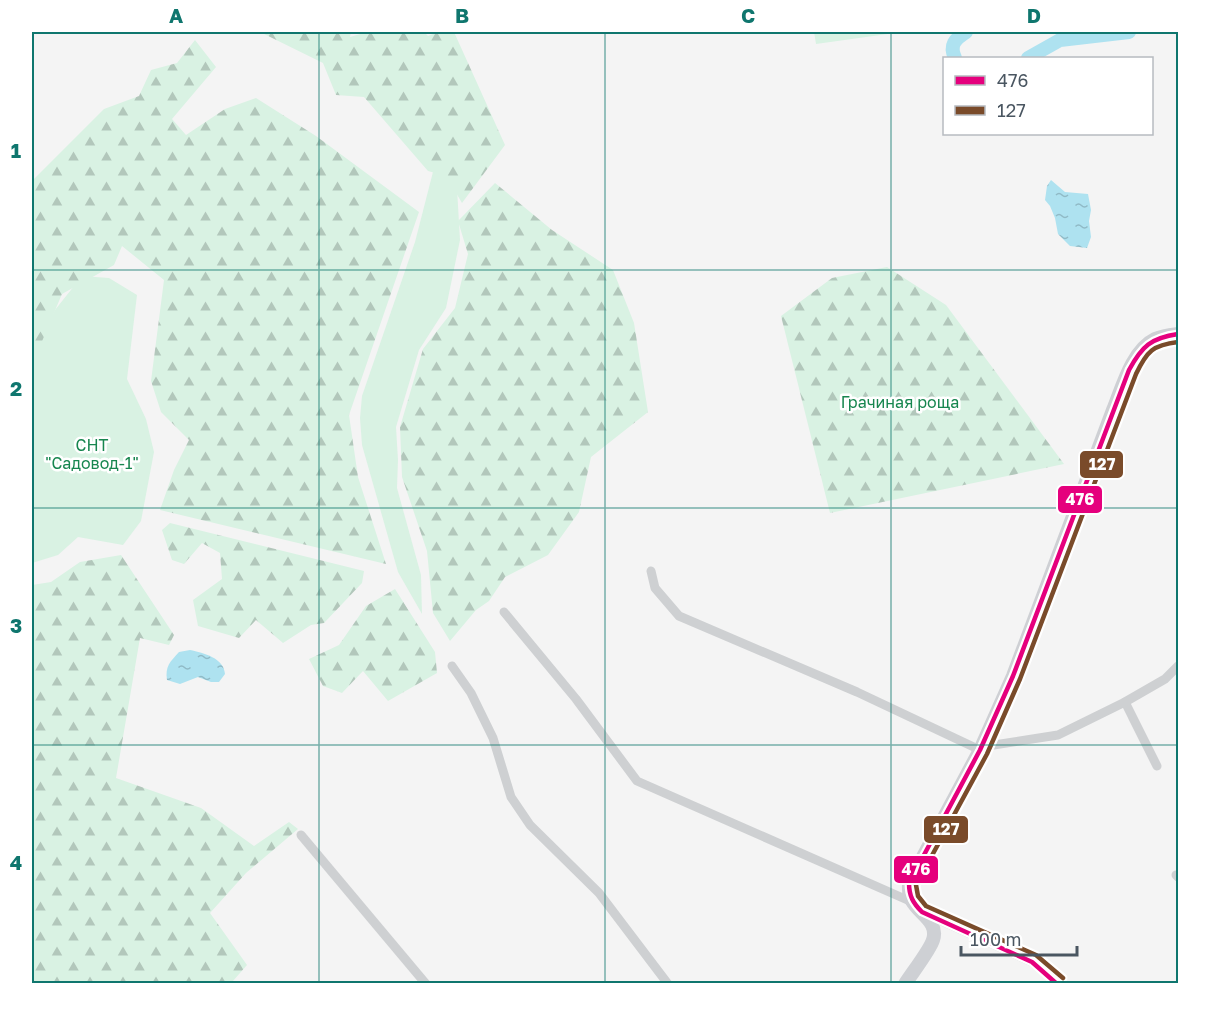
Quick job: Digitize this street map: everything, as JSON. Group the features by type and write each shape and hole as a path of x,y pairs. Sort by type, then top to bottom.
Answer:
{"street":[{"path":"905,984 933,942 934,933 931,923 908,892 909,883 980,748 1012,676 1130,369 1138,354 1149,343 1165,336 1179,334"},
{"path":"651,571 655,588 679,616 857,692 980,748 1058,735 1165,680 1179,666"},
{"path":"504,612 576,699 637,781 917,907 1032,962 1058,984"},
{"path":"452,666 471,693 493,738 511,797 530,825 599,893 668,984"},
{"path":"1125,702 1157,766"},
{"path":"301,835 426,984"}],"green space":[{"path":"260,32 351,32 350,37 367,32 424,32 428,36 438,32 454,32 505,145 462,203 446,176 428,171 364,97 336,95 323,63"},
{"path":"814,32 902,32 816,44"},
{"path":"195,40 216,67 172,119 186,135 225,109 256,98 316,136 419,212 349,415 358,477 386,564 160,510 174,470 189,440 161,412 151,381 164,280 122,246 114,265 62,294 32,365 32,181 104,109 139,96 151,70 177,63"},
{"path":"434,168 456,171 460,240 446,308 419,350 396,427 397,488 421,575 422,614 398,572 362,445 360,418 362,396 415,242"},
{"path":"495,183 552,230 613,270 634,323 648,412 591,457 579,512 548,555 505,577 489,601 476,610 450,641 433,613 427,551 402,477 400,427 423,349 455,308 468,254 458,221"},
{"name":"Грачиная роща","path":"887,267 946,305 1064,464 830,513 781,316 832,278"},
{"name":"СНТ \"Садовод-1\"","path":"82,276 109,278 137,295 127,379 146,419 154,452 141,521 123,545 78,537 58,555 32,563 32,355 55,310"},
{"path":"170,523 364,571 362,583 324,623 311,625 283,643 256,620 239,638 198,626 193,600 222,579 220,553 202,543 184,564 172,560 162,530"},
{"path":"121,555 174,635 169,645 140,638 116,778 201,808 254,846 289,822 298,829 246,873 210,913 247,965 233,981 234,983 32,983 32,585 51,582 80,562"},
{"path":"395,589 435,652 437,673 388,701 363,671 342,693 323,686 309,659 339,645 366,606"}],"water":[{"path":"1051,180 1065,192 1088,194 1091,210 1089,221 1091,237 1087,248 1070,246 1058,234 1055,218 1045,200 1047,186"},
{"path":"190,650 207,655 221,664 225,674 219,682 211,682 198,677 180,684 167,680 167,671 171,662 179,652"}],"waterway":[{"path":"955,57 954,43 966,32"},
{"path":"1030,57 1060,40 1129,32"}],"transit line":[{"name":"476","path":"1057,984 1032,962 922,912 912,899 909,883 980,750 1013,676 1129,370 1148,344 1178,334"},
{"name":"127","path":"1063,978 1036,955 926,906 918,896 916,885 987,754 1020,679 1136,374 1152,350 1162,345 1178,342"}]}
